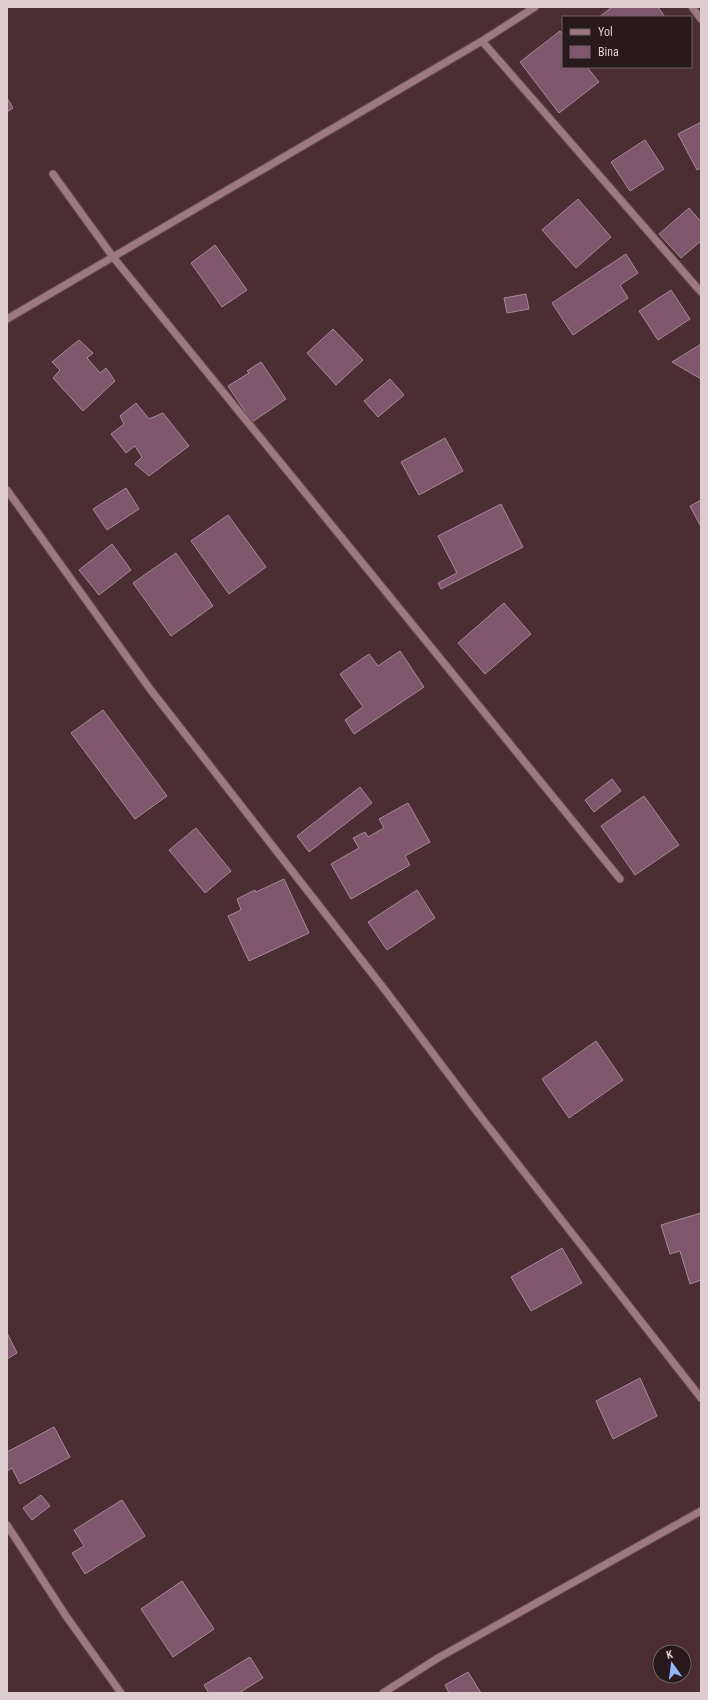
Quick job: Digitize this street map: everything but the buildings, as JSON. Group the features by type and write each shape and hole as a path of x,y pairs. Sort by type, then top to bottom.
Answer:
{"street":[{"path":"7,319 482,41 535,7"},
{"path":"692,7 701,19"},
{"path":"482,41 701,292"},
{"path":"53,174 113,257 620,879"},
{"path":"7,490 150,689 385,990 477,1112 701,1398"},
{"path":"383,1693 438,1658 701,1511"},
{"path":"7,1525 66,1616 121,1693"}]}
